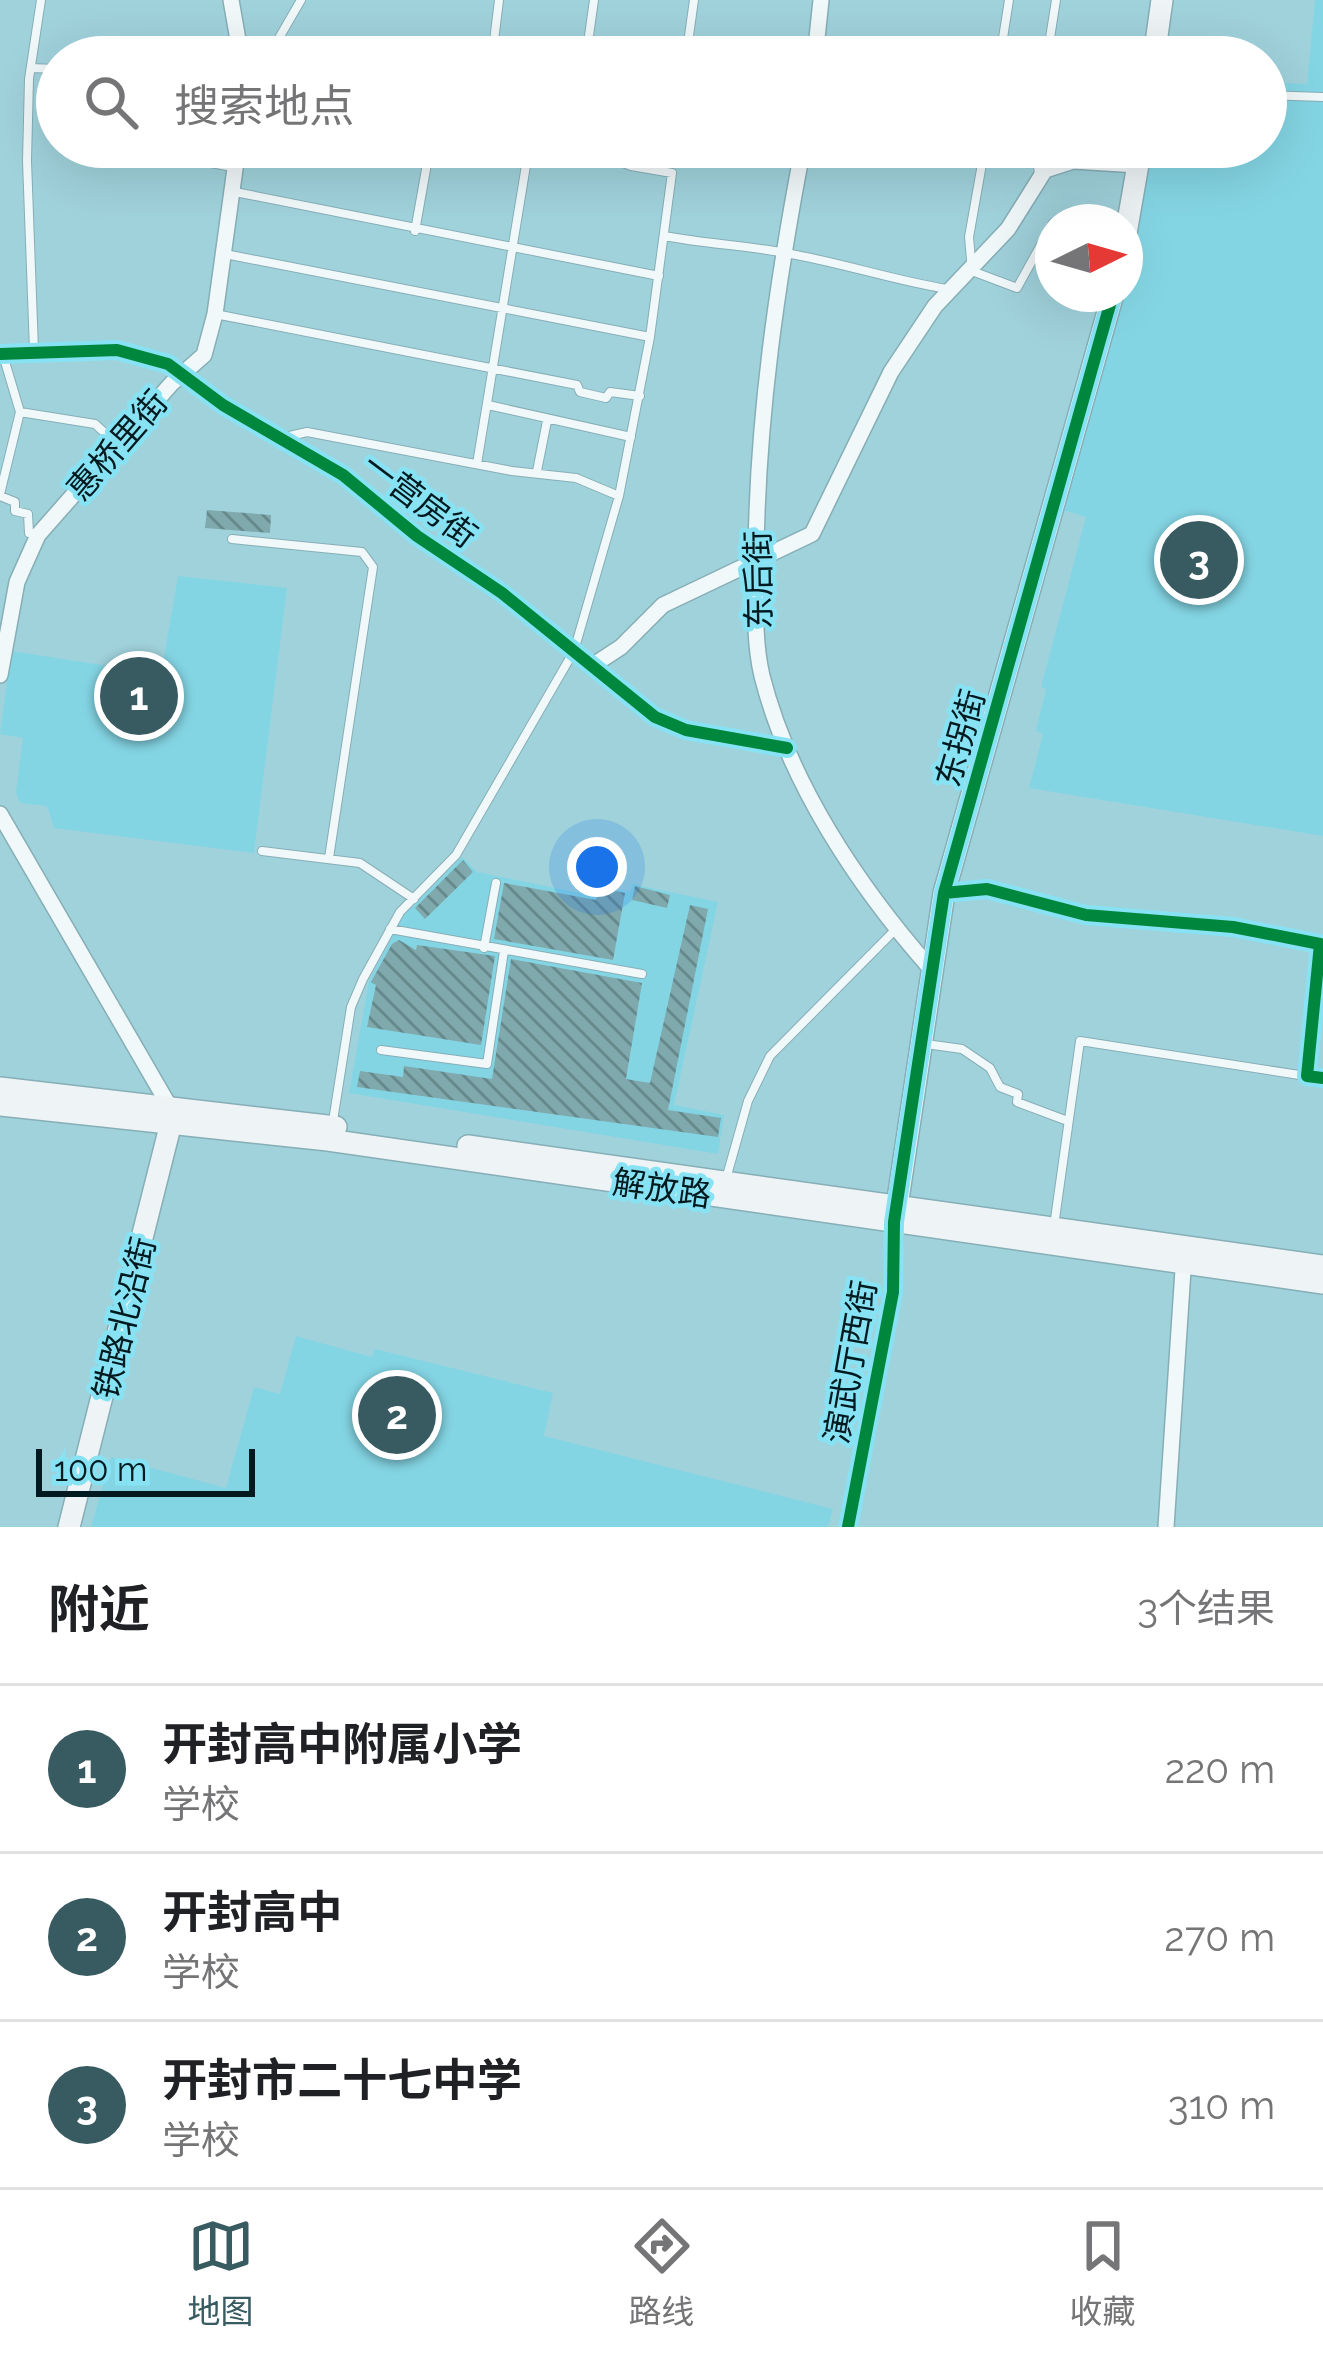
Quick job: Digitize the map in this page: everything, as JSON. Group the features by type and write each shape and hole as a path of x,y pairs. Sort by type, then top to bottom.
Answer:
{"main road":[{"path":"1157,36 1162,0"},
{"path":"1131,204 1137,168"},
{"name":"东拐街","path":"896,1214 944,893 1108,312"},
{"name":"解放路","path":"0,1088 328,1141 1185,1254 1323,1266"},
{"name":"解放路","path":"0,1105 332,1126 725,1182 896,1214 1054,1228 1323,1283"},
{"name":"铁路北沿街","path":"69,1527 172,1118"}],"street":[{"path":"232,0 238,36"},
{"path":"817,36 821,0"},
{"name":"惠桥里街","path":"0,675 17,582 38,535 183,373 200,363 215,314 237,168"},
{"name":"东后街","path":"798,168 764,403 756,560 760,670 787,748 850,862 896,929 930,968"},
{"path":"592,666 621,647 663,605 812,534 891,372 949,289 972,271 1008,229 1039,175 1050,168"},
{"name":"一营房街","path":"1,354 117,350 151,356 183,373 223,405 343,475 665,723 787,748"},
{"path":"0,814 172,1118"},
{"path":"944,893 987,889 1086,915 1233,927 1320,944 1315,1077"},
{"name":"演武厅西街","path":"848,1527 893,1292 896,1214"},
{"path":"1166,1527 1185,1254"}],"lane":[{"path":"34,350 27,161 31,68 41,0"},
{"path":"280,36 301,0"},
{"path":"495,36 499,0"},
{"path":"589,36 593,0"},
{"path":"689,36 694,0"},
{"path":"1004,36 1010,0"},
{"path":"1050,36 1056,0"},
{"path":"31,68 36,68"},
{"path":"1287,96 1323,97"},
{"path":"415,231 426,168"},
{"path":"477,464 526,168"},
{"path":"332,1126 351,1007 390,929 456,855 574,651 619,496 665,236 672,173 643,168"},
{"path":"981,168 969,237 972,271 1017,288 1035,256"},
{"path":"1038,168 1039,175"},
{"path":"235,192 659,276"},
{"path":"665,236 712,247 784,252 872,276 949,289"},
{"path":"225,254 650,337"},
{"path":"215,314 577,385 580,392 606,398 610,392 640,396"},
{"path":"1,354 20,412 0,495 15,502 15,511 28,514 29,533 38,535"},
{"path":"488,405 631,437"},
{"path":"20,412 95,424 118,445"},
{"path":"536,471 548,421"},
{"path":"285,437 307,432 576,478 619,496"},
{"path":"232,539 362,552 374,567 329,858"},
{"path":"262,851 329,858 373,869 414,899"},
{"path":"484,948 496,883"},
{"path":"390,929 642,974"},
{"path":"725,1182 748,1101 770,1056 896,929"},
{"path":"382,1050 487,1064 504,951"},
{"path":"1054,1228 1068,1131 1065,1120 1080,1040 1315,1077"},
{"path":"920,1043 962,1049 990,1068 1000,1088 1018,1094 1017,1102 1065,1120"}],"shaded area":[{"path":"1315,0 1323,0 1323,836 1029,788 1043,734 1036,731 1046,689 1041,687 1086,517 1063,510 1114,312 1143,312 1143,204 1138,204 1143,168 1287,168 1287,83 1307,84"},
{"path":"178,576 287,588 254,853 54,828 47,806 20,803 16,793 23,738 0,734 11,651 161,674"},
{"path":"462,857 477,872 594,896 597,886 630,892 632,884 718,902 674,1105 724,1115 718,1154 349,1093 369,981 404,915"},
{"path":"296,1336 372,1357 375,1349 553,1393 544,1436 833,1509 828,1527 91,1527 111,1457 226,1488 254,1387 280,1394"}],"building":[{"path":"207,510 271,515 270,533 205,528"},
{"path":"463,860 473,872 425,919 415,908"},
{"path":"504,883 596,900 598,887 625,893 613,960 494,939"},
{"path":"635,886 670,895 667,908 632,900"},
{"path":"690,905 708,909 668,1110 721,1118 718,1137 357,1087 360,1071 403,1077 404,1066 492,1079 511,959 642,983 626,1079 650,1083"},
{"path":"399,940 416,950 417,945 495,956 481,1045 367,1027 376,985 371,982 392,944"}],"cycle path":[{"path":"848,1527 893,1292 894,1222 944,893 1108,312"},
{"path":"0,354 117,350 168,364 223,405 343,475 417,536 502,593 655,717 686,730 787,748"},
{"path":"944,893 987,889 1086,915 1233,927 1320,944 1307,1076 1323,1078"}],"place":[{"name":"开封市二十七中学","path":"1199,560"},
{"name":"开封高中附属小学","path":"139,696"},
{"name":"开封高中","path":"397,1415"}]}
